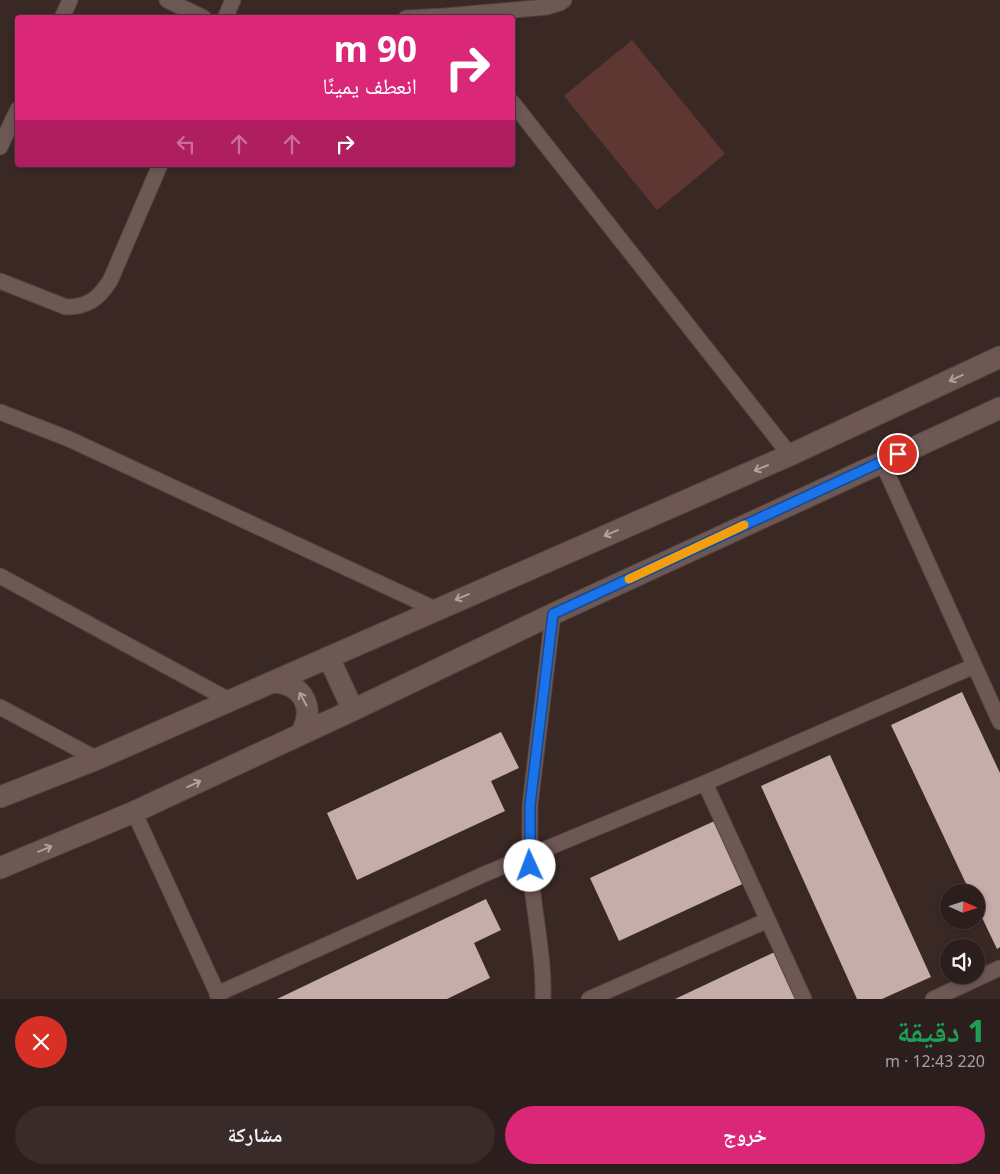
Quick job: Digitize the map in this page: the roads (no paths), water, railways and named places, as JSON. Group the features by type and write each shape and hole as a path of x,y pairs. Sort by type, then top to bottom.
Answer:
{"main road":[{"path":"0,797 97,759 329,658 435,609 790,455 1000,357"},
{"path":"0,868 134,812 553,614 1000,408"},
{"path":"329,658 353,710"},
{"path":"273,682 288,684 301,694 306,703 308,714 306,725 301,734"}],"street":[{"path":"63,15 70,0"},
{"path":"167,0 198,15"},
{"path":"226,15 232,0"},
{"path":"464,15 547,6 564,0"},
{"path":"515,106 790,455"},
{"path":"0,147 10,114"},
{"path":"0,281 66,307 77,307 92,302 102,294 110,281 159,167"},
{"path":"0,412 69,438 435,609"},
{"path":"882,462 1000,722"},
{"path":"0,576 229,700"},
{"path":"543,999 530,855 530,805 553,614"},
{"path":"134,812 219,996 530,855 705,783 974,666"},
{"path":"0,707 97,759"},
{"path":"705,783 804,999"},
{"path":"589,999 768,920"},
{"path":"933,999 1000,968"}]}
